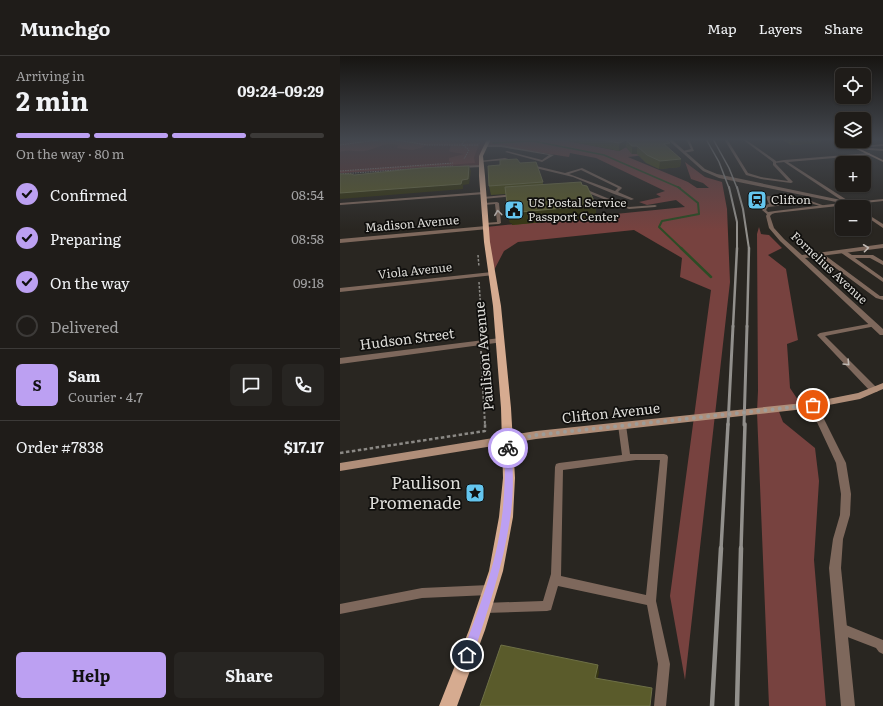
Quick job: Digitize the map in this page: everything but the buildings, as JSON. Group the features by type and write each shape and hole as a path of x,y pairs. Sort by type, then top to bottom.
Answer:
{"main road":[{"name":"Paulison Avenue","path":"448,706 496,571 506,517 509,478 508,441 500,340 485,226 483,169"},
{"name":"Clifton Avenue","path":"340,467 508,441 536,435 813,405 860,396 883,386"}],"street":[{"path":"703,169 715,175 742,182 835,201"},
{"path":"797,169 844,200"},
{"path":"340,204 483,198"},
{"path":"871,201 883,200"},
{"path":"768,214 835,205"},
{"name":"Fornelius Avenue","path":"768,214 769,222 776,234 883,333"},
{"path":"871,218 883,226"},
{"name":"Madison Avenue","path":"340,241 485,226"},
{"path":"800,257 883,246"},
{"name":"Viola Avenue","path":"340,290 492,274"},
{"name":"Hudson Street","path":"340,361 500,340"},
{"path":"813,405 841,463 846,494 845,515 838,539 836,568 848,706"}],"lane":[{"path":"546,169 565,174 632,199"},
{"path":"565,174 580,169"},
{"path":"582,169 620,188 615,193"},
{"path":"744,169 747,174 761,178 790,182 779,169"},
{"path":"576,190 584,190 629,208 654,206"},
{"path":"483,198 522,195"},
{"path":"771,205 768,197 823,206"},
{"path":"483,198 497,203 499,223 485,226"},
{"path":"768,214 764,208 766,206 805,202"},
{"path":"842,251 883,280"},
{"path":"820,254 878,297 883,298"},
{"path":"850,257 872,256 883,263"},
{"path":"874,325 820,336 874,390"},
{"path":"622,425 626,458"},
{"path":"484,608 547,606 556,574 559,467 626,458 664,457 651,601 664,664 660,706"},
{"path":"555,580 651,601"},
{"path":"340,609 422,593 489,590"},
{"path":"841,629 880,644 883,648"}],"path":[{"path":"340,171 365,169"},
{"path":"340,174 402,169"},
{"path":"479,280 482,335"},
{"path":"340,453 485,431 481,350 474,352"}],"shaded area":[{"path":"340,169 414,169 340,173"},
{"path":"363,169 389,169 340,173 340,171"},
{"path":"620,169 658,169 688,182 697,188 709,188 703,183 691,179 688,169 695,169 705,177 722,182 727,209 730,282 685,680 670,596 711,290 680,277 682,258 634,230 518,242 504,251 492,274 486,227 685,207 676,200 647,205 639,202 661,197 656,194 665,191"},
{"path":"759,227 761,234 769,235 782,248 768,255 786,269 798,340 787,344 790,388 802,406 778,409 783,422 815,448 819,481 814,560 826,706 769,706 757,412 757,234"}],"waterway":[{"path":"637,169 678,187"},
{"path":"678,187 698,203 699,214 662,221 659,227 682,249"},
{"path":"681,248 711,277"}],"railway":[{"path":"722,169 729,188"},
{"path":"730,169 737,188"},
{"path":"729,187 737,222 737,248"},
{"path":"737,187 743,209 749,249"},
{"path":"733,327 737,248"},
{"path":"747,327 749,249"},
{"path":"728,425 733,326"},
{"path":"744,425 747,326"},
{"path":"721,549 728,424"},
{"path":"741,549 745,424"},
{"path":"712,706 721,548"},
{"path":"737,706 741,548"}],"way so far":[{"path":"508,448 508,441 536,435 813,405"}],"place":[{"name":"Clifton","path":"757,200"},
{"name":"US Postal Service Passport Center","path":"514,210"},
{"name":"Paulison Promenade","path":"475,493"}],"route":[{"path":"467,655 477,630 496,571 506,517 509,478 508,448"}]}
